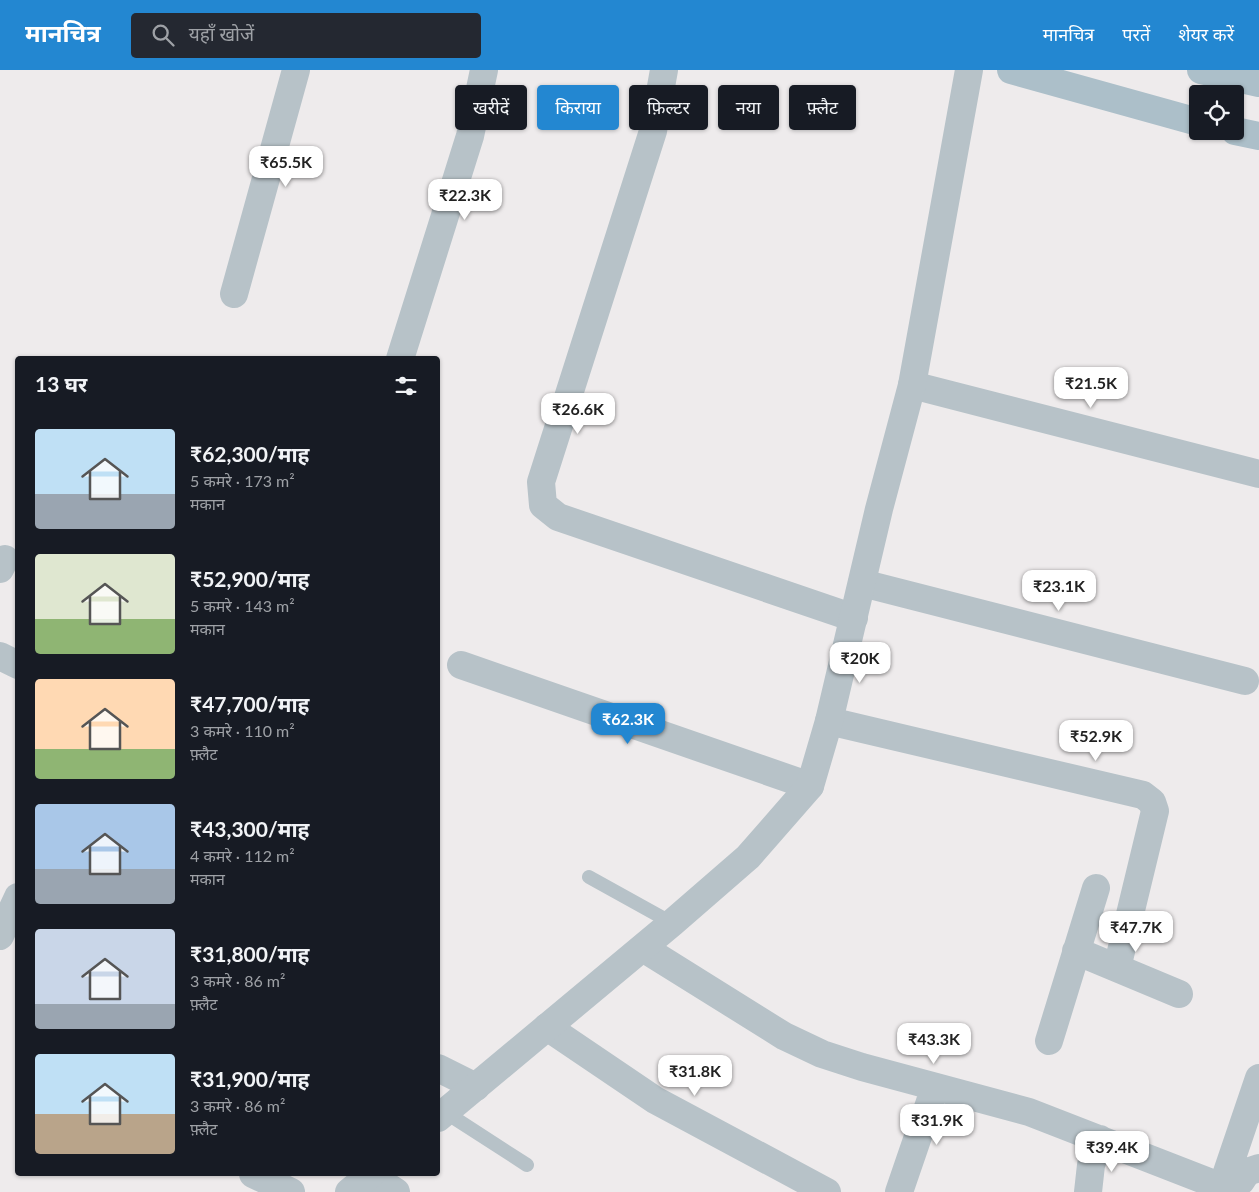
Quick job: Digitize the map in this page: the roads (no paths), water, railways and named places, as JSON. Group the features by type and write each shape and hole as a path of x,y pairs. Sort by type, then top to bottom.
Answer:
{"main road":[{"path":"1011,70 1189,119"},
{"path":"1201,70 1259,83"},
{"path":"1244,133 1259,136"}],"street":[{"path":"234,294 296,70"},
{"path":"401,356 470,136 484,70"},
{"path":"664,70 654,131 541,482 543,505 558,517 854,618"},
{"path":"441,1115 643,948 748,857 810,786 829,721 879,508 912,385 969,70"},
{"path":"912,385 1259,474"},
{"path":"862,583 1245,681"},
{"path":"0,656 15,664"},
{"path":"461,665 810,786"},
{"path":"829,721 1143,795 1152,802 1155,811 1117,968"},
{"path":"1049,1041 1096,888"},
{"path":"0,936 15,904"},
{"path":"643,948 784,1036 814,1050 862,1067 1029,1112 1222,1187 1241,1181 1247,1172 1259,1168"},
{"path":"1076,951 1179,994"},
{"path":"548,1027 655,1100 827,1192"},
{"path":"440,1069 476,1087"},
{"path":"1222,1187 1259,1078"},
{"path":"899,1192 935,1087"},
{"path":"1088,1192 1091,1166 1100,1140"},
{"path":"257,1176 291,1192"},
{"path":"349,1192 368,1176"},
{"path":"373,1176 396,1192"}],"lane":[{"path":"589,877 672,923"},
{"path":"441,1115 527,1165"}]}
